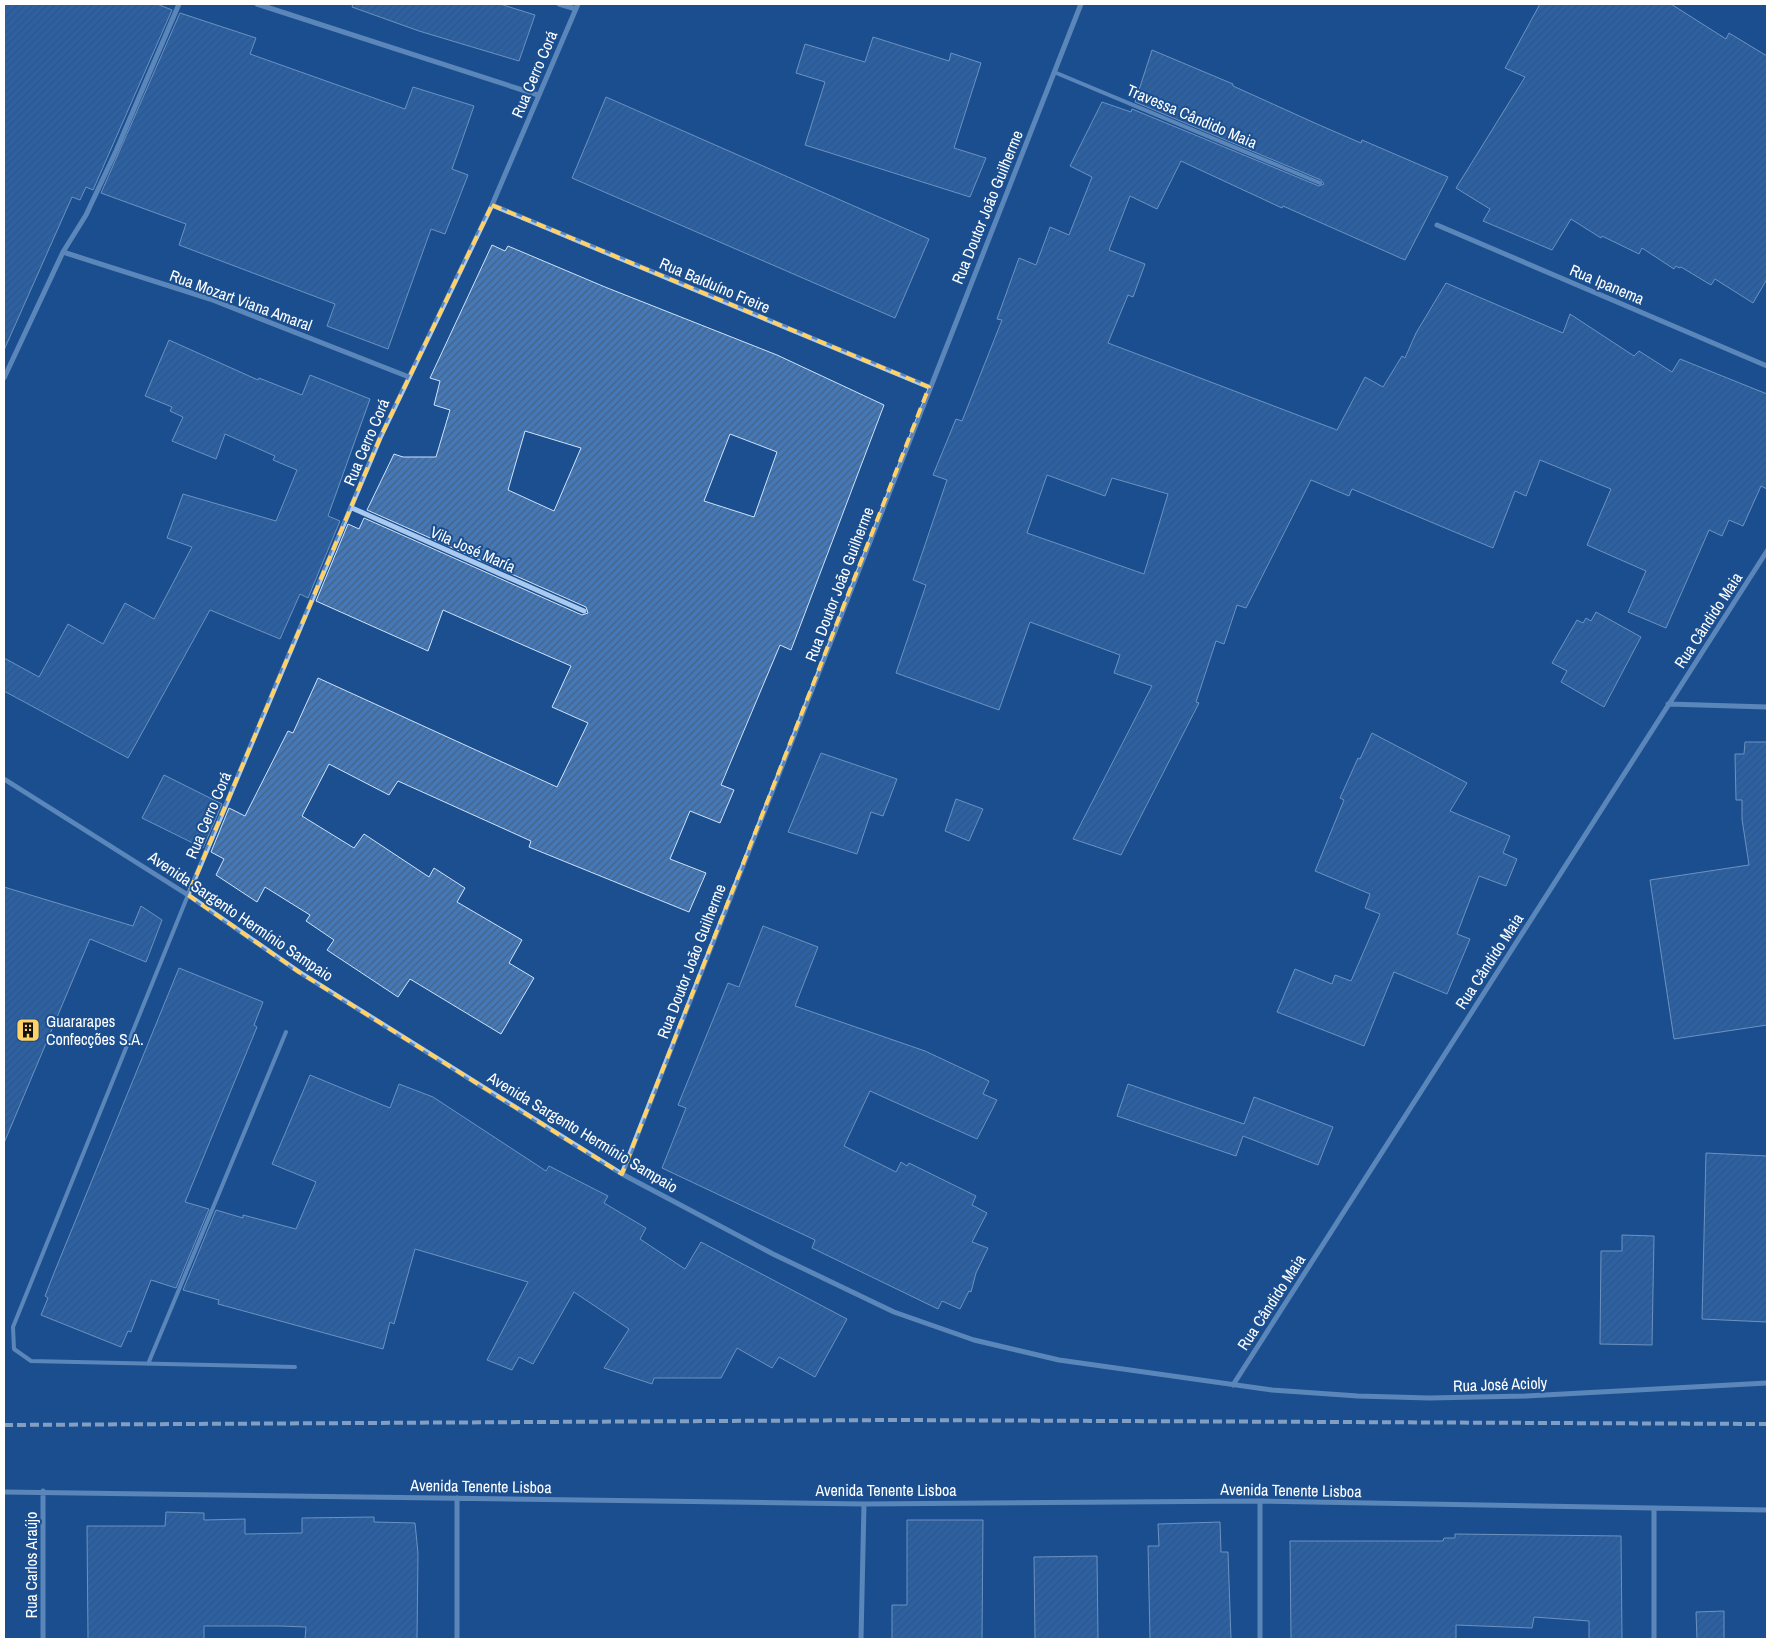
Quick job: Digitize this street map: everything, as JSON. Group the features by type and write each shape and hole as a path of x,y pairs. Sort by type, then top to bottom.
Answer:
{"street":[{"path":"4,378 63,252 86,216 179,4"},
{"path":"257,4 538,95"},
{"path":"559,4 577,7"},
{"name":"Rua Doutor João Guilherme","path":"622,1174 1080,4"},
{"name":"Rua Cerro Corá","path":"188,895 409,377 492,205 577,7"},
{"name":"Rua Balduíno Freire","path":"492,205 929,388"},
{"name":"Rua Ipanema","path":"1437,225 1767,366"},
{"name":"Rua Mozart Viana Amaral","path":"63,252 210,299 409,377"},
{"name":"Vila José María","path":"352,508 584,612"},
{"name":"Rua Cândido Maia","path":"1233,1385 1767,551"},
{"path":"1668,704 1767,707"},
{"name":"Avenida Sargento Hermínio Sampaio","path":"4,778 188,895 300,972 622,1174 773,1254 894,1312 974,1340 1059,1360 1233,1385"},
{"name":"Rua José Acioly","path":"1233,1385 1348,1396 1429,1398 1526,1396 1767,1383"},
{"name":"Avenida Tenente Lisboa","path":"4,1492 43,1491 864,1504 1260,1501 1654,1510 1767,1510"},
{"name":"Rua Carlos Araújo","path":"43,1491 43,1639"},
{"path":"457,1498 457,1639"},
{"path":"1260,1501 1260,1639"},
{"path":"861,1639 864,1504"},
{"path":"1654,1510 1654,1639"}],"lane":[{"name":"Travessa Cândido Maia","path":"1054,72 1320,184"},
{"path":"188,895 13,1327 14,1349 31,1361 295,1367"},
{"path":"148,1364 286,1032"}],"highlighted area":[{"path":"492,205 929,387 622,1174 299,972 188,895 380,438"}],"building":[{"path":"4,4 157,4 172,10 93,190 86,187 80,200 72,197 4,350"},
{"path":"353,4 500,4 535,15 519,61 419,31 352,7"},
{"path":"1540,4 1671,4 1726,39 1729,33 1767,56 1767,279 1753,303 1715,279 1711,285 1681,267 1676,266 1674,269 1642,248 1639,254 1602,236 1601,238 1571,219 1552,250 1483,221 1490,209 1456,188 1525,77 1505,68"},
{"path":"180,13 256,38 250,54 405,109 413,87 474,106 452,169 468,175 445,234 431,229 388,349 327,326 335,304 179,245 186,224 101,193"},
{"path":"873,37 949,61 951,53 981,63 954,148 986,158 970,197 805,145 825,82 796,73 805,44 865,62"},
{"path":"1152,50 1233,84 1233,86 1361,143 1362,140 1448,177 1405,260 1283,206 1282,208 1181,161 1157,209 1130,196 1109,250 1145,264 1133,297 1128,295 1108,343 1337,430 1365,377 1383,387 1402,356 1405,358 1416,333 1446,283 1563,333 1570,314 1634,356 1639,351 1672,372 1680,359 1767,394 1767,489 1761,486 1743,526 1729,520 1722,536 1709,530 1666,628 1628,612 1646,571 1587,545 1611,489 1540,460 1526,496 1515,491 1493,548 1352,489 1349,496 1311,480 1246,608 1237,605 1224,644 1216,641 1196,702 1199,703 1121,855 1073,839 1152,686 1114,673 1120,655 1030,622 999,710 896,673 926,585 913,580 947,480 933,475 956,419 962,421 1002,320 997,319 1019,258 1036,265 1050,227 1069,235 1092,177 1070,166 1102,102 1131,112 1132,109 1319,186 1324,184 1321,180 1135,102","holes":["1047,475 1105,496 1112,478 1168,494 1144,574 1027,533"]},
{"path":"606,97 929,239 895,318 572,178"},
{"path":"492,245 505,251 508,246 605,287 777,355 884,405 791,650 780,645 721,785 734,790 720,823 690,811 670,859 706,873 689,912 529,847 531,841 398,781 389,795 329,764 302,816 354,848 364,834 429,877 434,868 465,888 457,902 522,940 509,963 534,978 501,1034 410,979 398,997 327,950 334,940 306,921 310,915 265,887 257,902 216,875 224,859 211,852 229,808 245,816 288,731 293,733 318,678 557,787 588,723 552,707 571,666 443,610 428,651 316,601 348,524 359,529 364,518 582,615 588,613 586,607 367,510 394,454 403,457 436,457 450,410 434,405 440,381 430,378","holes":["525,431 581,448 554,511 508,490","730,434 777,452 754,517 704,501"]},
{"path":"169,340 258,380 259,378 302,395 310,375 370,399 328,516 340,521 308,598 300,594 280,639 210,610 128,758 4,691 4,658 39,677 68,624 103,644 125,603 154,619 192,547 167,538 183,494 276,521 297,470 273,460 275,456 225,434 216,459 172,441 183,417 170,411 172,407 145,396"},
{"path":"1596,612 1641,637 1604,707 1561,682 1567,671 1552,663 1577,620 1583,623 1586,618 1591,621"},
{"path":"1372,733 1467,783 1450,811 1510,836 1503,853 1517,859 1506,886 1479,876 1457,934 1470,939 1447,994 1394,972 1364,1046 1277,1012 1295,969 1332,984 1335,975 1351,981 1380,914 1365,908 1370,894 1315,871 1344,800 1340,798 1358,758 1360,759"},
{"path":"1745,742 1767,742 1767,1025 1674,1039 1650,880 1749,865 1742,819 1742,800 1736,800 1735,754 1744,754"},
{"path":"821,753 897,779 883,816 871,812 857,854 788,832"},
{"path":"164,775 222,804 203,848 142,818"},
{"path":"956,799 983,809 969,841 945,831"},
{"name":"Guararapes Confecções S.A.","path":"4,887 133,926 141,906 162,920 146,962 90,939 4,1143"},
{"path":"763,926 818,947 795,1006 925,1051 989,1081 983,1094 997,1100 977,1139 870,1091 844,1146 896,1172 901,1162 907,1166 909,1163 976,1196 972,1205 987,1213 972,1242 988,1248 976,1273 971,1292 969,1291 960,1309 942,1301 938,1309 812,1248 815,1240 662,1168 686,1108 678,1105 728,983 739,987"},
{"path":"179,968 263,1002 254,1025 257,1027 185,1202 209,1209 176,1288 151,1280 131,1332 128,1331 121,1347 41,1315 48,1298 45,1296 54,1273"},
{"path":"310,1075 390,1108 399,1084 433,1097 546,1171 549,1166 608,1196 604,1203 646,1228 640,1239 685,1269 701,1242 847,1319 815,1377 779,1357 772,1368 737,1348 721,1378 654,1378 652,1384 604,1368 629,1329 574,1292 533,1364 519,1357 512,1370 487,1360 528,1282 415,1249 394,1324 390,1322 383,1349 218,1304 219,1300 183,1290 216,1210 243,1218 243,1215 296,1229 316,1182 272,1164"},
{"path":"1128,1084 1244,1124 1254,1097 1333,1127 1318,1165 1243,1136 1236,1156 1117,1116"},
{"path":"1706,1153 1767,1156 1767,1322 1702,1319"},
{"path":"1622,1235 1654,1236 1652,1345 1600,1344 1601,1251 1622,1251"},
{"path":"166,1512 204,1513 204,1520 245,1519 245,1534 302,1533 302,1518 374,1517 374,1522 415,1523 418,1553 417,1639 305,1639 306,1627 204,1626 204,1639 88,1639 87,1526 165,1526"},
{"path":"907,1520 983,1520 982,1639 892,1639 892,1605 907,1605"},
{"path":"1220,1522 1221,1552 1228,1552 1231,1639 1150,1639 1148,1546 1159,1546 1158,1524"},
{"path":"1455,1534 1621,1536 1622,1639 1589,1639 1589,1621 1534,1617 1532,1628 1456,1625 1456,1639 1291,1639 1290,1541 1443,1541 1444,1538 1455,1538"},
{"path":"1097,1556 1098,1639 1035,1639 1034,1557"},
{"path":"1724,1611 1724,1639 1697,1639 1696,1612"}],"railway":[{"path":"4,1425 897,1420 1767,1424"}],"place":[{"name":"Guararapes Confecções S.A.","path":"28,1030"}]}
